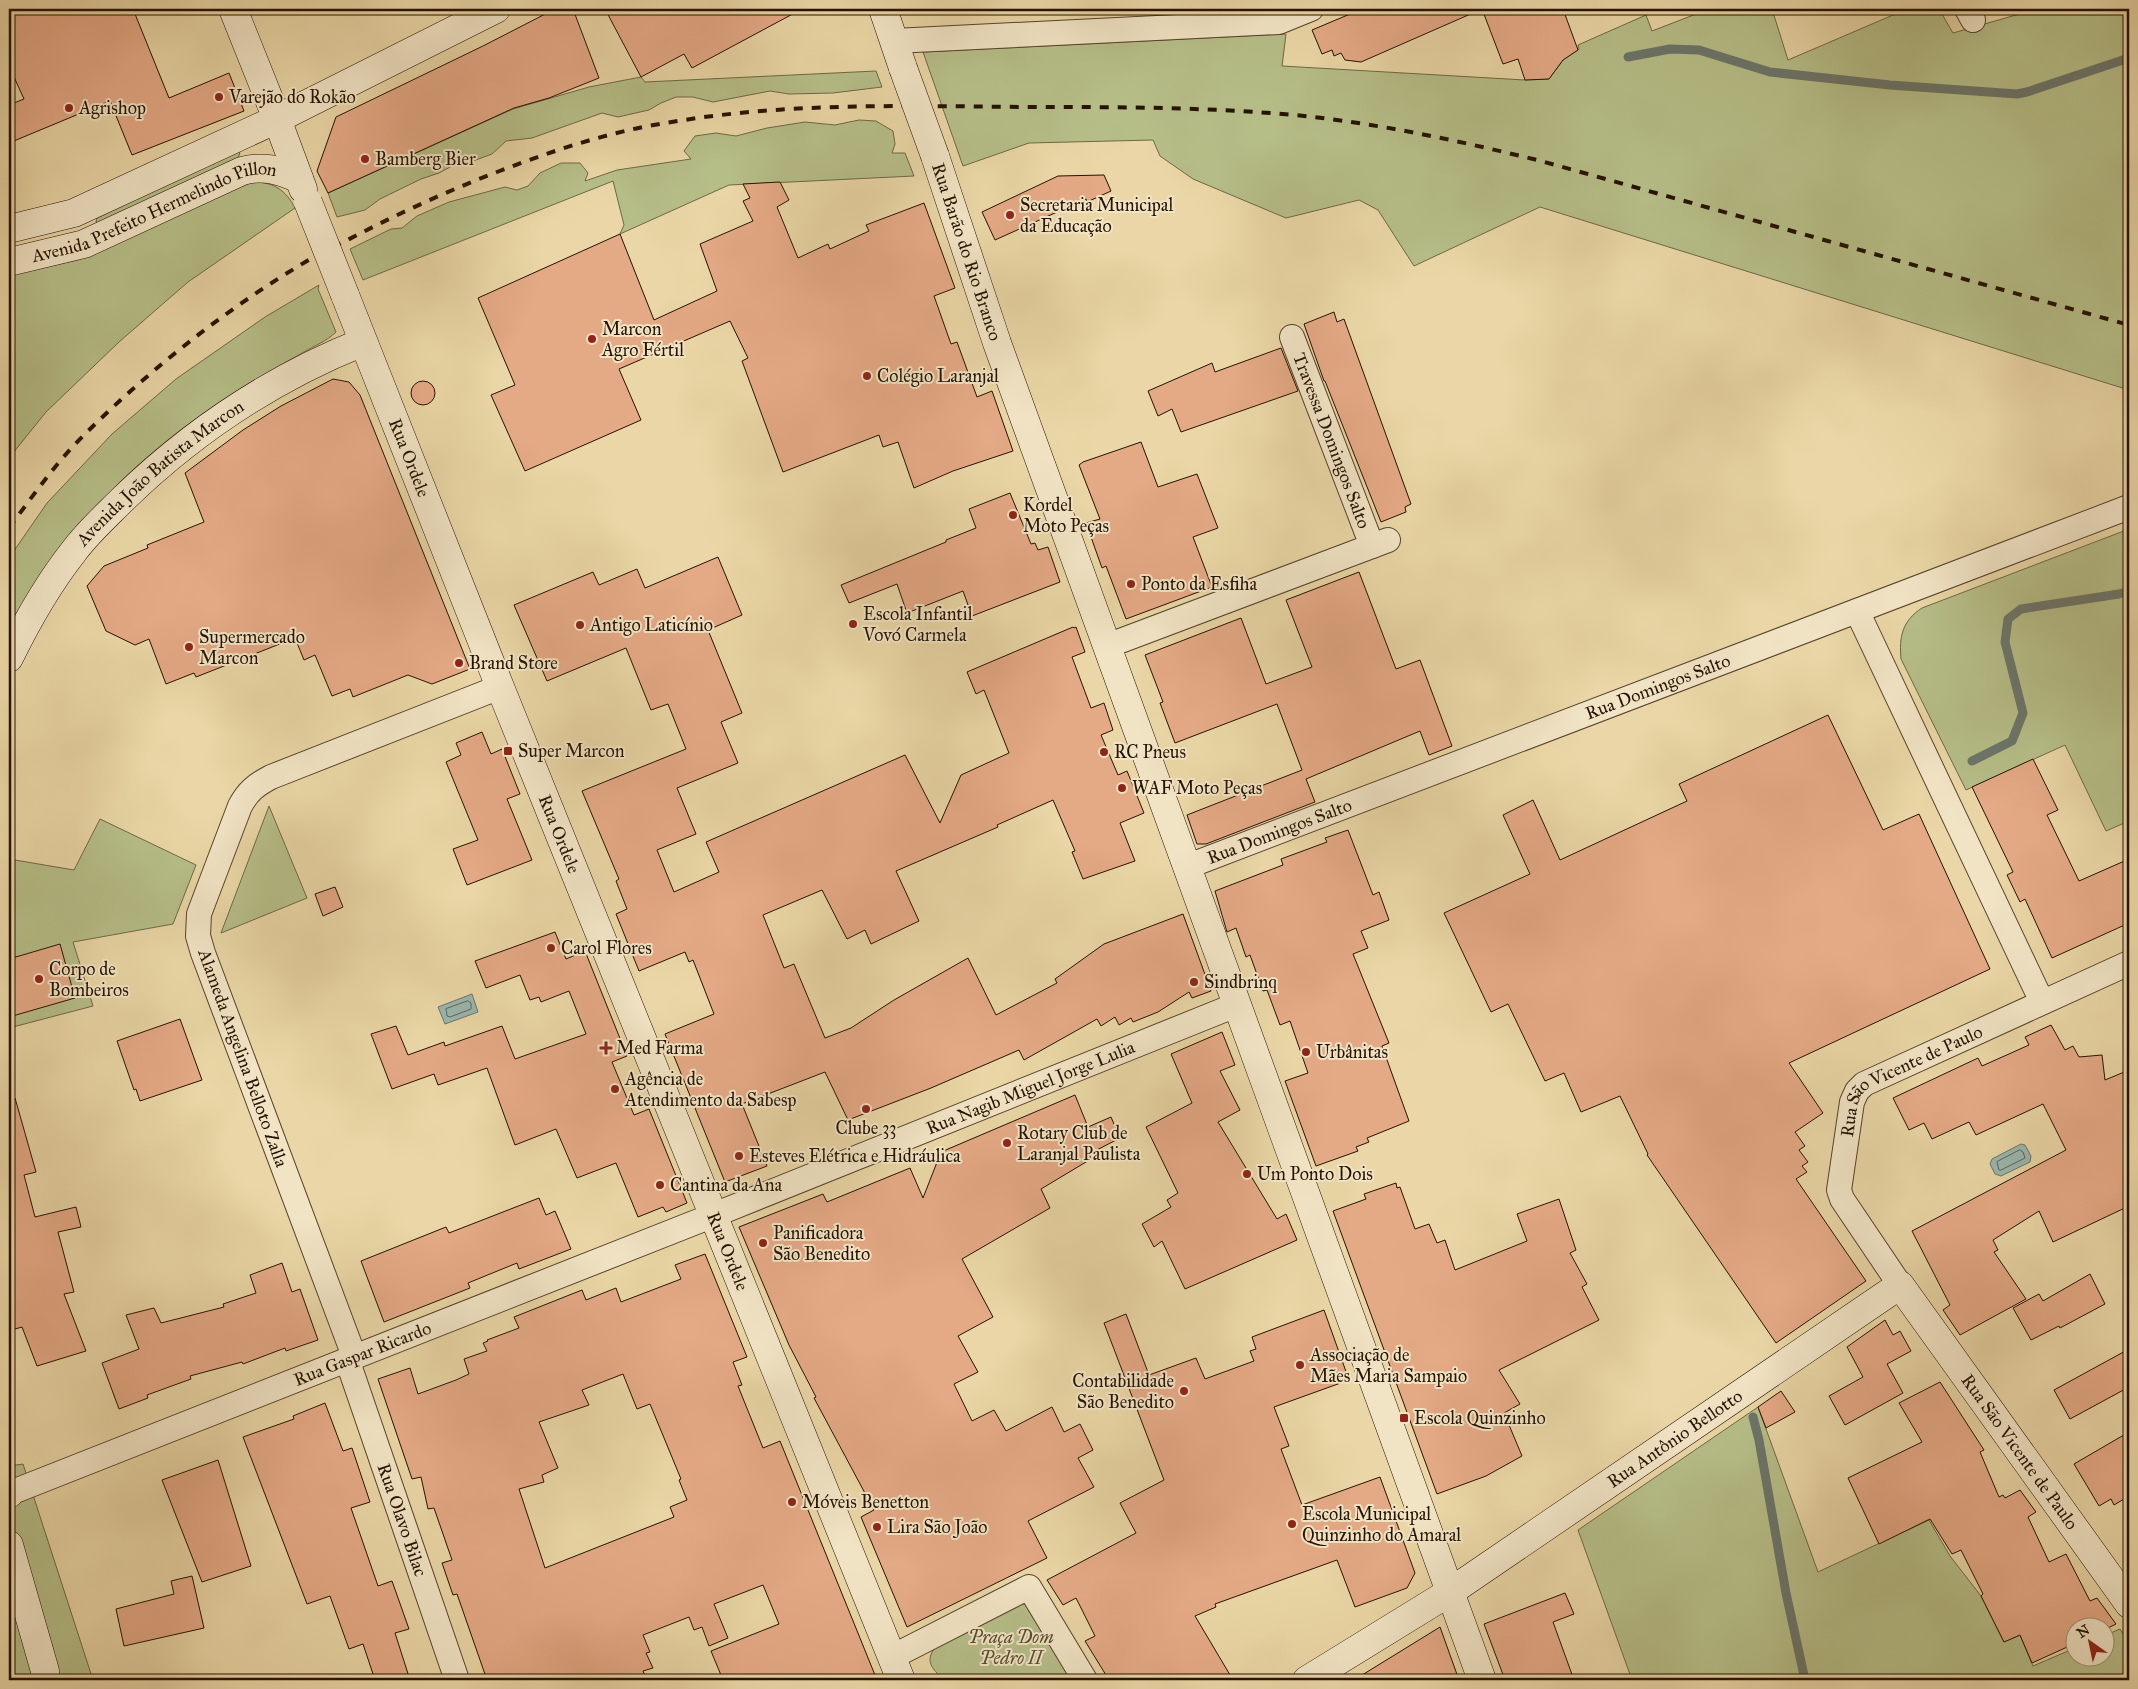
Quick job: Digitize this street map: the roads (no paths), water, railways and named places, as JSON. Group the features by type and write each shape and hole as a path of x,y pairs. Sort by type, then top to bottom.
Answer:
{"main road":[{"name":"Rua Ordele","path":"233,9 500,687 897,1669"},
{"name":"Avenida Prefeito Hermelindo Pillon","path":"9,229 74,213 277,119 496,9"},
{"name":"Rua Barão do Rio Branco","path":"883,9 935,156 996,343 1482,1680"},
{"name":"Avenida Prefeito Hermelindo Pillon","path":"9,262 84,244 242,171 261,168 287,173 303,190"},
{"path":"74,213 84,244"},
{"name":"Avenida João Batista Marcon","path":"9,658 38,605 74,550 94,527 156,468 203,430 257,395 328,357 364,342"},
{"name":"Rua Antônio Bellotto","path":"1307,1680 1450,1592 1900,1286"},
{"name":"Rua São Vicente de Paulo","path":"1900,1286 2129,1604"},
{"path":"9,1545 45,1671 45,1680"},
{"path":"897,1669 917,1680"}],"street":[{"path":"894,41 1279,22 1311,9"},
{"name":"Travessa Domingos Salto","path":"1107,646 1380,543 1292,337"},
{"name":"Rua Domingos Salto","path":"1186,867 2129,507"},
{"path":"1856,611 2042,1002 2129,963"},
{"name":"Alameda Angelina Belloto Zalla","path":"351,1358 203,953 198,936 199,914 240,806 246,795 255,785 270,777 500,687"},
{"name":"Rua São Vicente de Paulo","path":"1900,1286 1842,1200 1839,1190 1852,1102 1857,1091 1864,1084 2042,1002"},
{"name":"Rua Nagib Miguel Jorge Lulia","path":"714,1215 1236,1005"},
{"name":"Rua Gaspar Ricardo","path":"9,1492 714,1215"},
{"name":"Rua Olavo Bilac","path":"351,1358 457,1680"},
{"path":"897,1669 1029,1587 1085,1680"}],"water":[{"path":"472,994 478,1012 445,1024 438,1007"},
{"path":"2021,1144 2025,1145 2031,1156 2030,1162 2001,1176 1995,1174 1990,1164 1992,1159"}],"waterway":[{"path":"1628,57 1670,49 1699,50 1770,72 1890,85 2017,94 2129,58"},
{"path":"1972,761 2012,741 2023,713 2005,642 2008,619 2021,609 2129,591"},
{"path":"1753,1417 1759,1440 1786,1593 1805,1680"}],"railway":[{"path":"9,528 63,458 83,436 134,388 218,320 313,257 445,193 559,150 644,127 711,116 801,108 891,106 1160,108 1261,112 1325,118 1449,140 1541,161 2129,325"}],"place":[{"name":"Varejão do Rokão","path":"219,97"},
{"name":"Agrishop","path":"69,108"},
{"name":"Bamberg Bier","path":"365,159"},
{"name":"Secretaria Municipal da Educação","path":"1010,215"},
{"name":"Marcon Agro Fértil","path":"592,339"},
{"name":"Colégio Laranjal","path":"867,376"},
{"name":"Kordel Moto Peças","path":"1013,515"},
{"name":"Ponto da Esfiha","path":"1131,584"},
{"name":"Escola Infantil Vovó Carmela","path":"853,624"},
{"name":"Antigo Laticínio","path":"580,625"},
{"name":"Supermercado Marcon","path":"189,647"},
{"name":"Brand Store","path":"459,663"},
{"name":"Super Marcon","path":"508,751"},
{"name":"RC Pneus","path":"1104,752"},
{"name":"WAF Moto Peças","path":"1122,788"},
{"name":"Carol Flores","path":"551,948"},
{"name":"Corpo de Bombeiros","path":"39,979"},
{"name":"Sindbrinq","path":"1194,982"},
{"name":"Med Farma","path":"606,1048"},
{"name":"Urbânitas","path":"1306,1052"},
{"name":"Agência de Atendimento da Sabesp","path":"615,1089"},
{"name":"Clube 33","path":"866,1109"},
{"name":"Rotary Club de Laranjal Paulista","path":"1007,1143"},
{"name":"Esteves Elétrica e Hidráulica","path":"739,1156"},
{"name":"Um Ponto Dois","path":"1247,1174"},
{"name":"Cantina da Ana","path":"660,1185"},
{"name":"Panificadora São Benedito","path":"763,1243"},
{"name":"Associação de Mães Maria Sampaio","path":"1300,1365"},
{"name":"Contabilidade São Benedito","path":"1184,1391"},
{"name":"Escola Quinzinho","path":"1404,1418"},
{"name":"Móveis Benetton","path":"792,1502"},
{"name":"Escola Municipal Quinzinho do Amaral","path":"1292,1524"},
{"name":"Lira São João","path":"877,1527"}],"park label":[{"name":"Praça Dom Pedro II","path":"1011,1647"}]}
